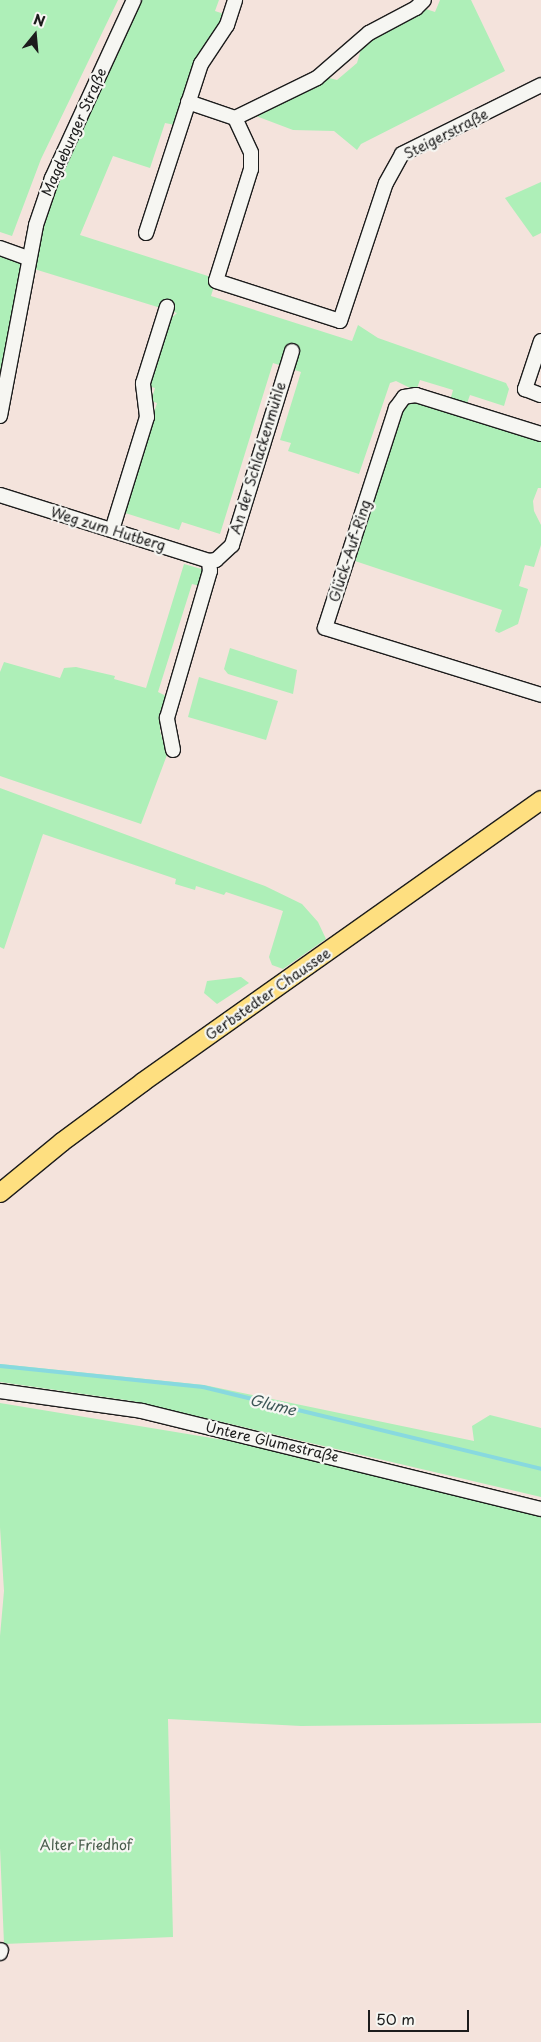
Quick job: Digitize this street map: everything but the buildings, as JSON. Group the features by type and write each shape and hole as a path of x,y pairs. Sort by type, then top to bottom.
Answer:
{"main road":[{"name":"Gerbstedter Chaussee","path":"0,1194 62,1142 143,1082 541,800"}],"street":[{"name":"Magdeburger Straße","path":"0,416 27,258 52,178 134,0"},
{"path":"146,233 201,64 227,25 235,0"},
{"path":"188,102 235,118 317,78 369,34 413,9 424,0"},
{"name":"Steigerstraße","path":"235,118 251,153 251,169 216,281 340,321 386,183 402,154 541,85"},
{"path":"0,248 27,258"},
{"path":"112,530 147,417 144,383 167,307"},
{"path":"541,341 525,389 541,395"},
{"name":"An der Schlackenmühle","path":"212,560 232,545 292,351"},
{"name":"Glück-Auf-Ring","path":"541,434 416,395 404,397 396,408 325,628 541,695"},
{"name":"Weg zum Hutberg","path":"0,495 212,560"},
{"path":"173,750 167,718 212,560"},
{"name":"Untere Glumestraße","path":"0,1391 142,1411 541,1509"}],"green space":[{"path":"0,0 118,0 41,159 12,236 0,232"},
{"path":"140,0 219,0 215,11 224,14 218,29 193,67 175,125 165,123 150,168 113,156 80,235 211,277 215,283 211,296 352,341 358,325 378,338 506,383 509,389 504,406 470,395 466,406 450,401 453,390 420,380 416,391 396,381 390,383 359,474 288,451 291,443 280,440 301,372 273,363 220,534 182,522 179,530 122,512 157,403 151,401 155,388 148,386 168,321 177,313 31,268 59,179"},
{"path":"440,0 471,0 505,71 361,144 357,150 334,131 293,130 251,114 325,77 337,80 357,63 363,42 423,8 435,12"},
{"path":"541,182 541,233 533,237 505,198"},
{"path":"0,248 27,258 0,416"},
{"path":"424,401 541,438 541,488 538,488 533,501 534,511 541,525 541,545 534,567 525,565 519,586 528,589 518,624 499,633 495,631 502,610 352,560 402,407 410,402"},
{"path":"184,564 205,570 200,586 192,584 158,692 166,696 160,715 160,731 167,755 141,824 0,776 0,672 4,662 60,678 64,668 76,667 115,676 114,679 146,688"},
{"path":"230,648 297,670 293,694 228,674 224,669"},
{"path":"199,677 278,701 266,740 188,717"},
{"path":"0,788 265,886 302,904 318,922 326,939 283,969 272,965 269,957 283,911 226,892 224,895 196,886 195,890 175,884 176,879 43,834 4,949 0,947"},
{"path":"241,977 249,983 217,1004 204,993 207,981"},
{"path":"0,1364 204,1385 474,1441 472,1426 490,1415 541,1428 541,1497 132,1401 0,1382"},
{"name":"Alter Friedhof","path":"0,1403 236,1442 541,1515 541,1723 301,1726 168,1719 173,1937 4,1944 0,1848 0,1636 4,1591 0,1527"}],"waterway":[{"name":"Glume","path":"0,1366 203,1387 541,1469"}]}
